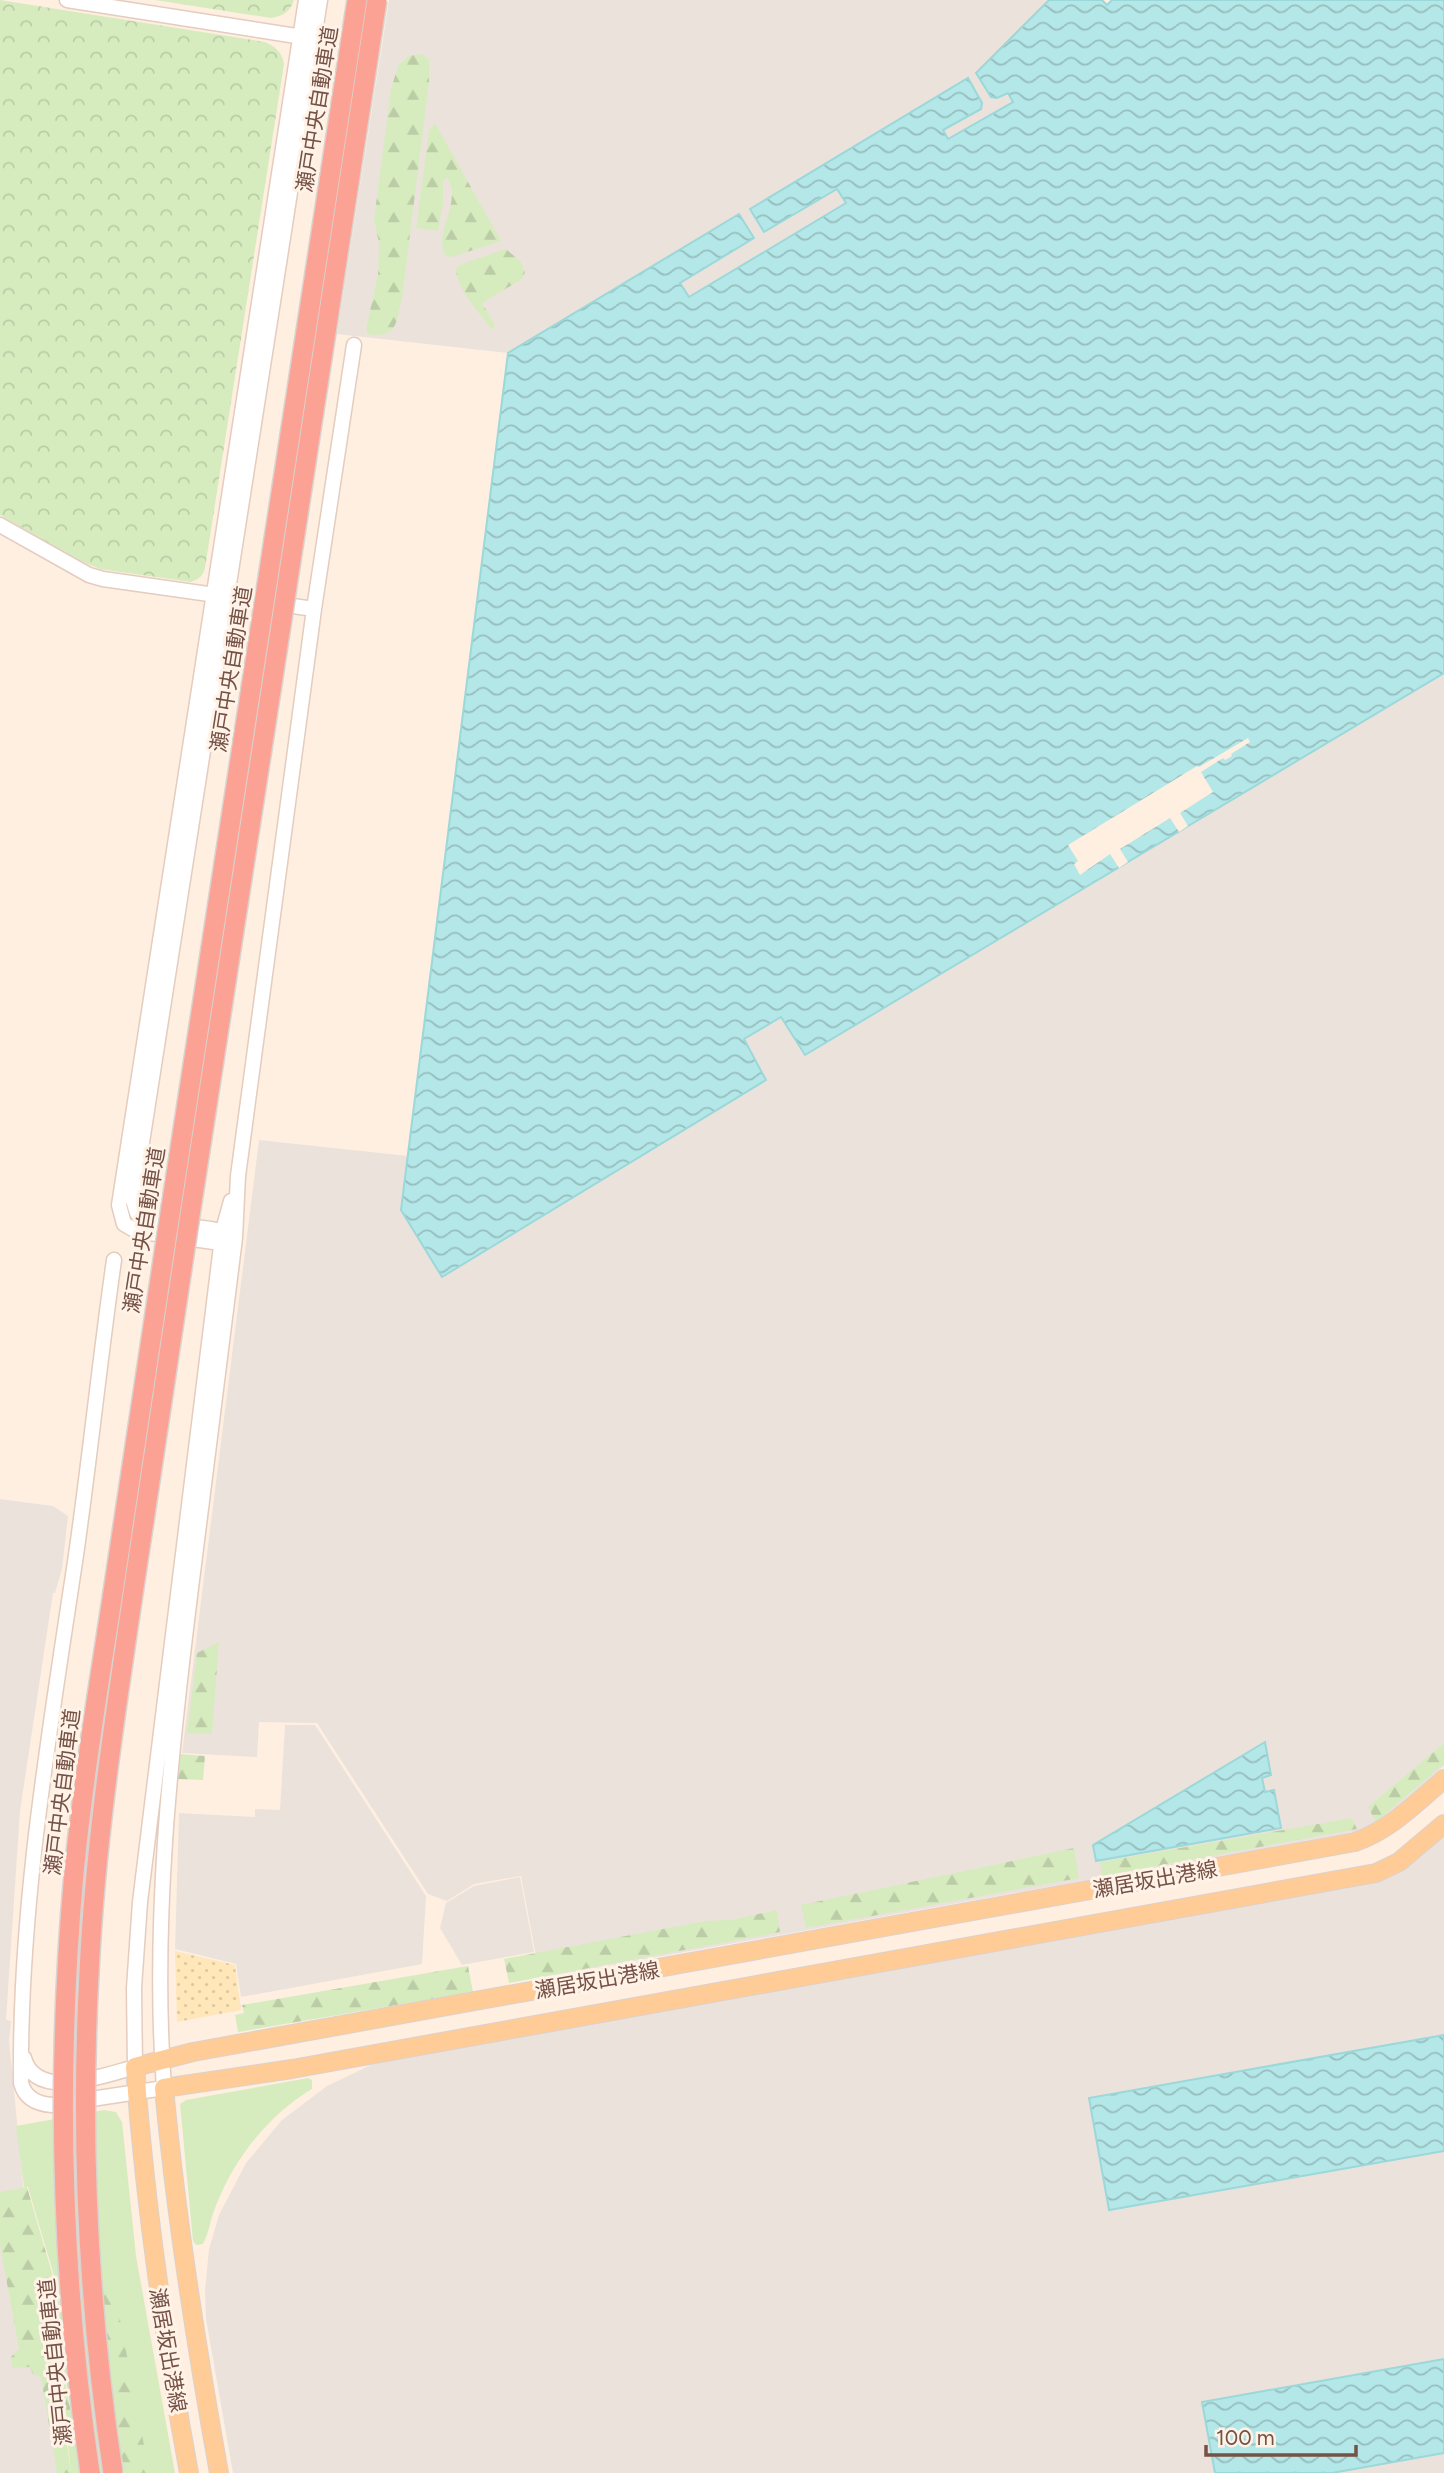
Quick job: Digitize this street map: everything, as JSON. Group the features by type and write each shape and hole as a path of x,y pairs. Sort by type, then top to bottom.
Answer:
{"highway":[{"name":"瀬戸中央自動車道","path":"90,2473 74,2339 64,2152 68,1967 74,1872 153,1323 357,0"},
{"name":"瀬戸中央自動車道","path":"113,2473 95,2335 87,2227 86,2056 89,1969 98,1858 120,1681 377,0"}],"main road":[{"name":"瀬居坂出港線","path":"190,2473 146,2206 135,2067 193,2052 1355,1842 1386,1828 1444,1779"},
{"name":"瀬居坂出港線","path":"219,2473 174,2199 164,2088 292,2069 1376,1873 1399,1862 1444,1824"}],"street":[{"path":"67,0 307,38"},
{"path":"306,0 307,38"},
{"path":"226,1237 136,1231 124,1224 119,1205 220,596 307,38 320,0"},
{"path":"22,2053 28,2070 34,2076 50,2083 135,2067 134,1988 142,1889 226,1237 239,1176 314,609 354,345"},
{"path":"0,525 89,575 118,582 314,609"},
{"path":"114,1260 76,1555 38,1810 26,1952 22,2053 23,2090 34,2101 42,2104 69,2105 164,2088 160,1989 170,1774 226,1237"}],"shaded area":[{"path":"389,0 1049,0 977,73 1008,92 1013,102 948,140 943,131 980,109 982,103 967,78 751,209 765,232 837,188 846,203 689,298 680,283 754,238 739,214 508,353 337,334"},
{"path":"1444,673 1444,1766 1371,1829 540,1978 521,1876 474,1884 447,1901 428,1894 317,1723 259,1722 257,1757 182,1753 259,1140 408,1156 401,1210 766,1081 743,1039 781,1017 804,1055"},
{"path":"0,1499 53,1506 68,1516 62,1569 53,1593 20,1811 6,2020 11,2021 9,2040 25,2204 66,2473 0,2473"},
{"path":"285,1725 315,1725 426,1896 422,1964 241,1997 236,1964 175,1949 179,1813 255,1817 255,1809 280,1810"},
{"path":"1444,1831 1444,2473 233,2473 206,2319 205,2291 209,2249 219,2215 246,2163 282,2120 327,2086 373,2064 373,2061 1391,1875"},
{"path":"520,1877 534,1952 462,1965 440,1928 446,1903 474,1886"}],"green space":[{"path":"0,0 265,42 282,56 284,64 205,568 200,577 191,582 100,569 0,515"},
{"path":"155,0 294,0 286,13 271,18"},
{"path":"422,54 429,60 429,82 402,298 394,327 385,334 368,334 366,330 378,274 379,243 374,220 391,89 398,66 408,56"},
{"path":"435,123 501,241 452,257 446,256 442,237 452,197 447,178 443,181 443,204 438,231 416,228 429,130"},
{"path":"506,249 521,262 525,272 522,279 482,303 495,325 492,330 464,292 456,268"},
{"path":"219,1642 212,1734 187,1733 197,1653"},
{"path":"1444,1743 1444,1764 1376,1822 1368,1807"},
{"path":"180,1754 205,1756 203,1780 178,1779"},
{"path":"1352,1818 1357,1829 1102,1876 1100,1862"},
{"path":"1074,1848 1079,1878 806,1928 801,1905"},
{"path":"777,1910 780,1932 509,1983 504,1959"},
{"path":"468,1966 473,1992 238,2032 235,2015 244,2013 242,2005"},
{"path":"308,2078 312,2080 312,2089 267,2125 242,2156 223,2190 203,2244 196,2245 193,2241 180,2104 186,2100"},
{"path":"104,2110 116,2112 122,2122 136,2256 175,2473 71,2473 67,2437 75,2429 59,2346 66,2335 60,2296 28,2187 24,2187 16,2126"},
{"path":"27,2187 59,2297 65,2335 58,2346 74,2428 66,2437 71,2473 57,2473 41,2377 33,2374 30,2367 12,2368 11,2357 19,2349 0,2245 0,2192"},
{"path":"101,2270 111,2272 148,2473 129,2473 128,2465 123,2463 111,2377 116,2371 113,2357 109,2356"}],"sand":[{"path":"175,1951 235,1965 241,2010 177,2022"}],"water":[{"path":"1049,0 1102,0 1107,5 1112,0 1444,0 1444,673 805,1055 781,1017 744,1039 766,1080 442,1277 401,1210 508,353 739,214 754,238 680,283 689,297 846,203 837,189 764,232 750,209 968,78 982,103 981,109 943,130 948,139 1013,102 1008,93 997,98 991,97 976,73"},
{"path":"1265,1742 1271,1775 1262,1778 1265,1792 1274,1790 1281,1828 1096,1861 1093,1845"},
{"path":"1444,2035 1444,2151 1109,2210 1089,2098"},
{"path":"1444,2359 1444,2453 1332,2473 1215,2473 1202,2402"}],"pier":[{"path":"1248,738 1250,742 1231,754 1232,756 1225,760 1223,758 1201,772 1213,792 1180,813 1188,826 1179,832 1170,818 1120,849 1128,862 1119,868 1110,854 1080,875 1074,864 1078,861 1068,845"}],"railway":[{"path":"99,2473 78,2285 73,2159 73,2033 85,1861 107,1679 365,0"}]}
